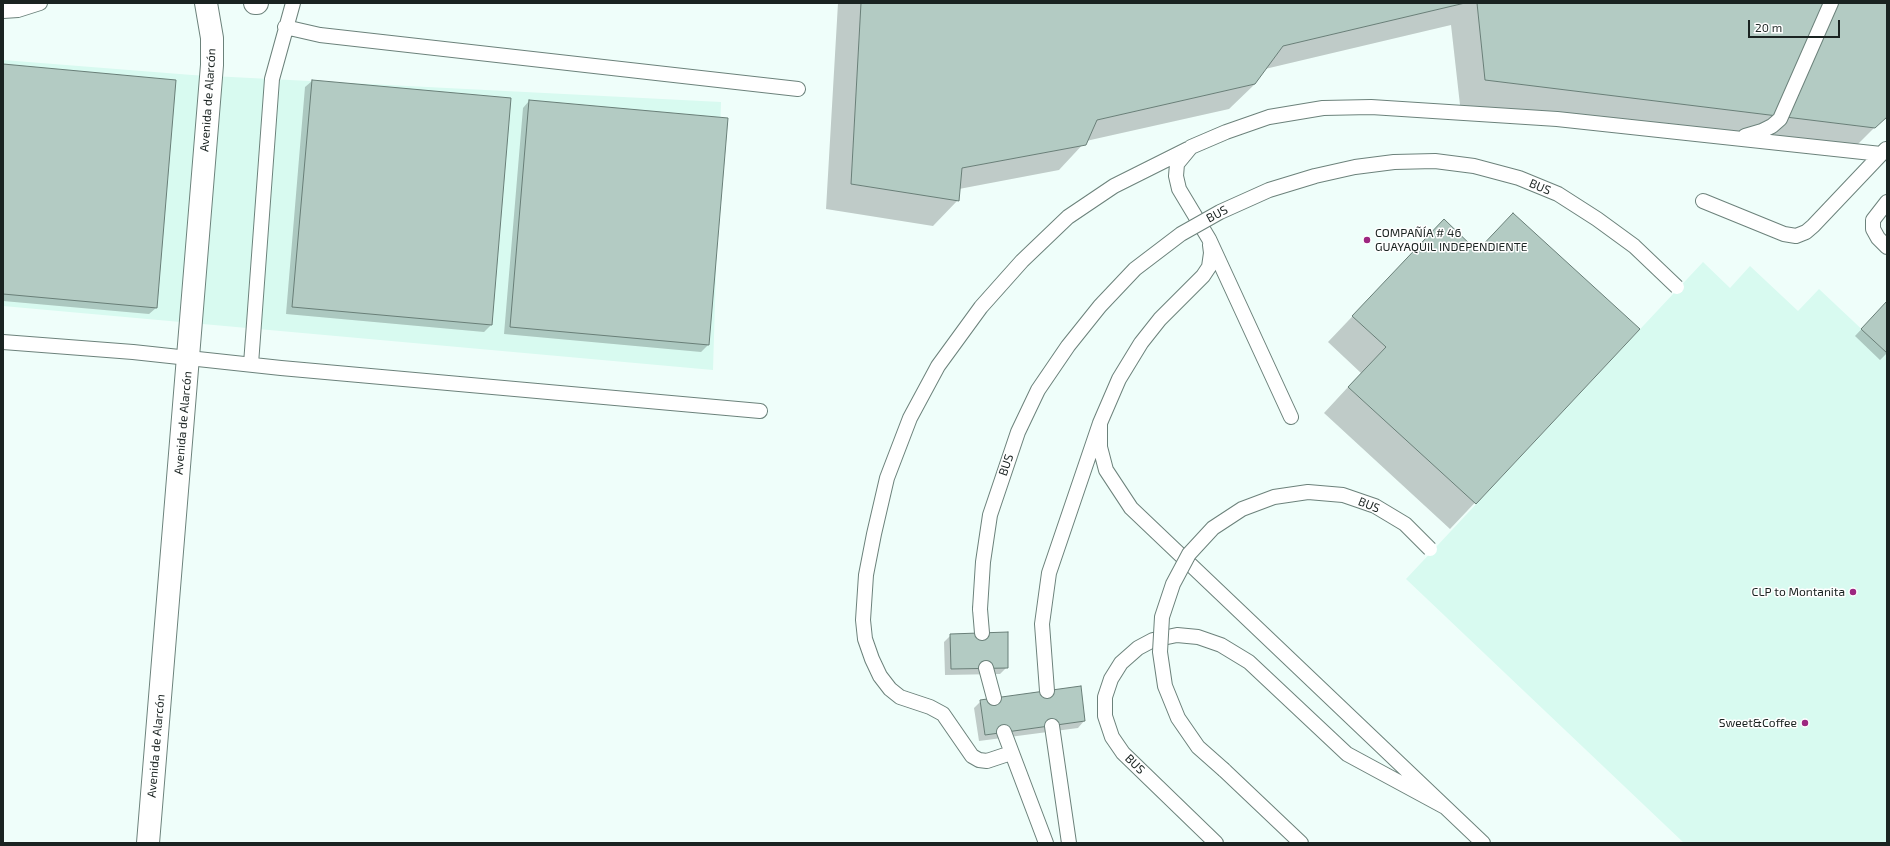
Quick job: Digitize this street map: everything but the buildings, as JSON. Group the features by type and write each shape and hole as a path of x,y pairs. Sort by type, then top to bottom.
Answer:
{"main road":[{"name":"Avenida de Alarcón","path":"148,843 212,59 212,38 206,3"}],"lane":[{"path":"3,11 18,10 40,3"},
{"path":"251,364 272,79 292,3"},
{"path":"1737,138 1762,131 1772,126 1780,119 1831,3"},
{"path":"285,27 320,35 798,89"},
{"path":"1011,753 987,761 979,760 972,756 943,714 930,707 900,697 890,689 880,676 865,639 863,620 870,554 887,478 910,418 938,366 981,307 1022,261 1068,217 1114,186 1191,147 1226,132 1269,117 1323,108 1371,107 1557,119 1737,138 1884,151"},
{"path":"1191,147 1178,164 1176,176 1179,189 1209,239 1291,417"},
{"path":"1703,201 1784,234 1796,236 1806,232 1814,226 1884,151"},
{"name":"BUS","path":"982,633 980,609 983,562 990,515 1018,432 1038,390 1068,346 1100,306 1135,269 1181,234 1220,212 1269,190 1356,166 1394,162 1435,161 1474,166 1519,178 1558,194 1597,219 1634,246 1677,288"},
{"path":"1887,202 1872,220 1875,234 1887,247"},
{"path":"1047,691 1042,624 1049,573 1100,423 1119,379 1141,342 1160,319 1206,272 1209,267 1211,253 1209,239"},
{"path":"3,342 133,352 188,359 760,411"},
{"path":"1100,423 1100,447 1106,470 1130,508 1483,843"},
{"name":"BUS","path":"1301,843 1198,747 1178,718 1165,686 1160,652 1162,617 1172,584 1189,554 1213,528 1242,509 1274,497 1308,492 1342,496 1375,506 1405,524 1430,549"},
{"name":"BUS","path":"1216,843 1123,753 1112,737 1105,716 1105,697 1111,679 1121,664 1138,648 1153,640 1177,635 1198,638 1221,645 1249,662 1346,754 1445,807"},
{"path":"986,668 994,698"},
{"path":"1052,726 1069,843"},
{"path":"1004,732 1046,843"}],"shaded area":[{"path":"3,60 192,75 721,102 713,370 3,306"},
{"path":"1703,262 1730,288 1750,266 1798,311 1819,289 1887,353 1887,843 1684,843 1406,579"}],"place":[{"name":"COMPAÑÍA # 46 GUAYAQUIL INDEPENDIENTE","path":"1367,240"},
{"name":"CLP to Montanita","path":"1853,592"},
{"name":"Sweet&Coffee","path":"1805,723"}]}
